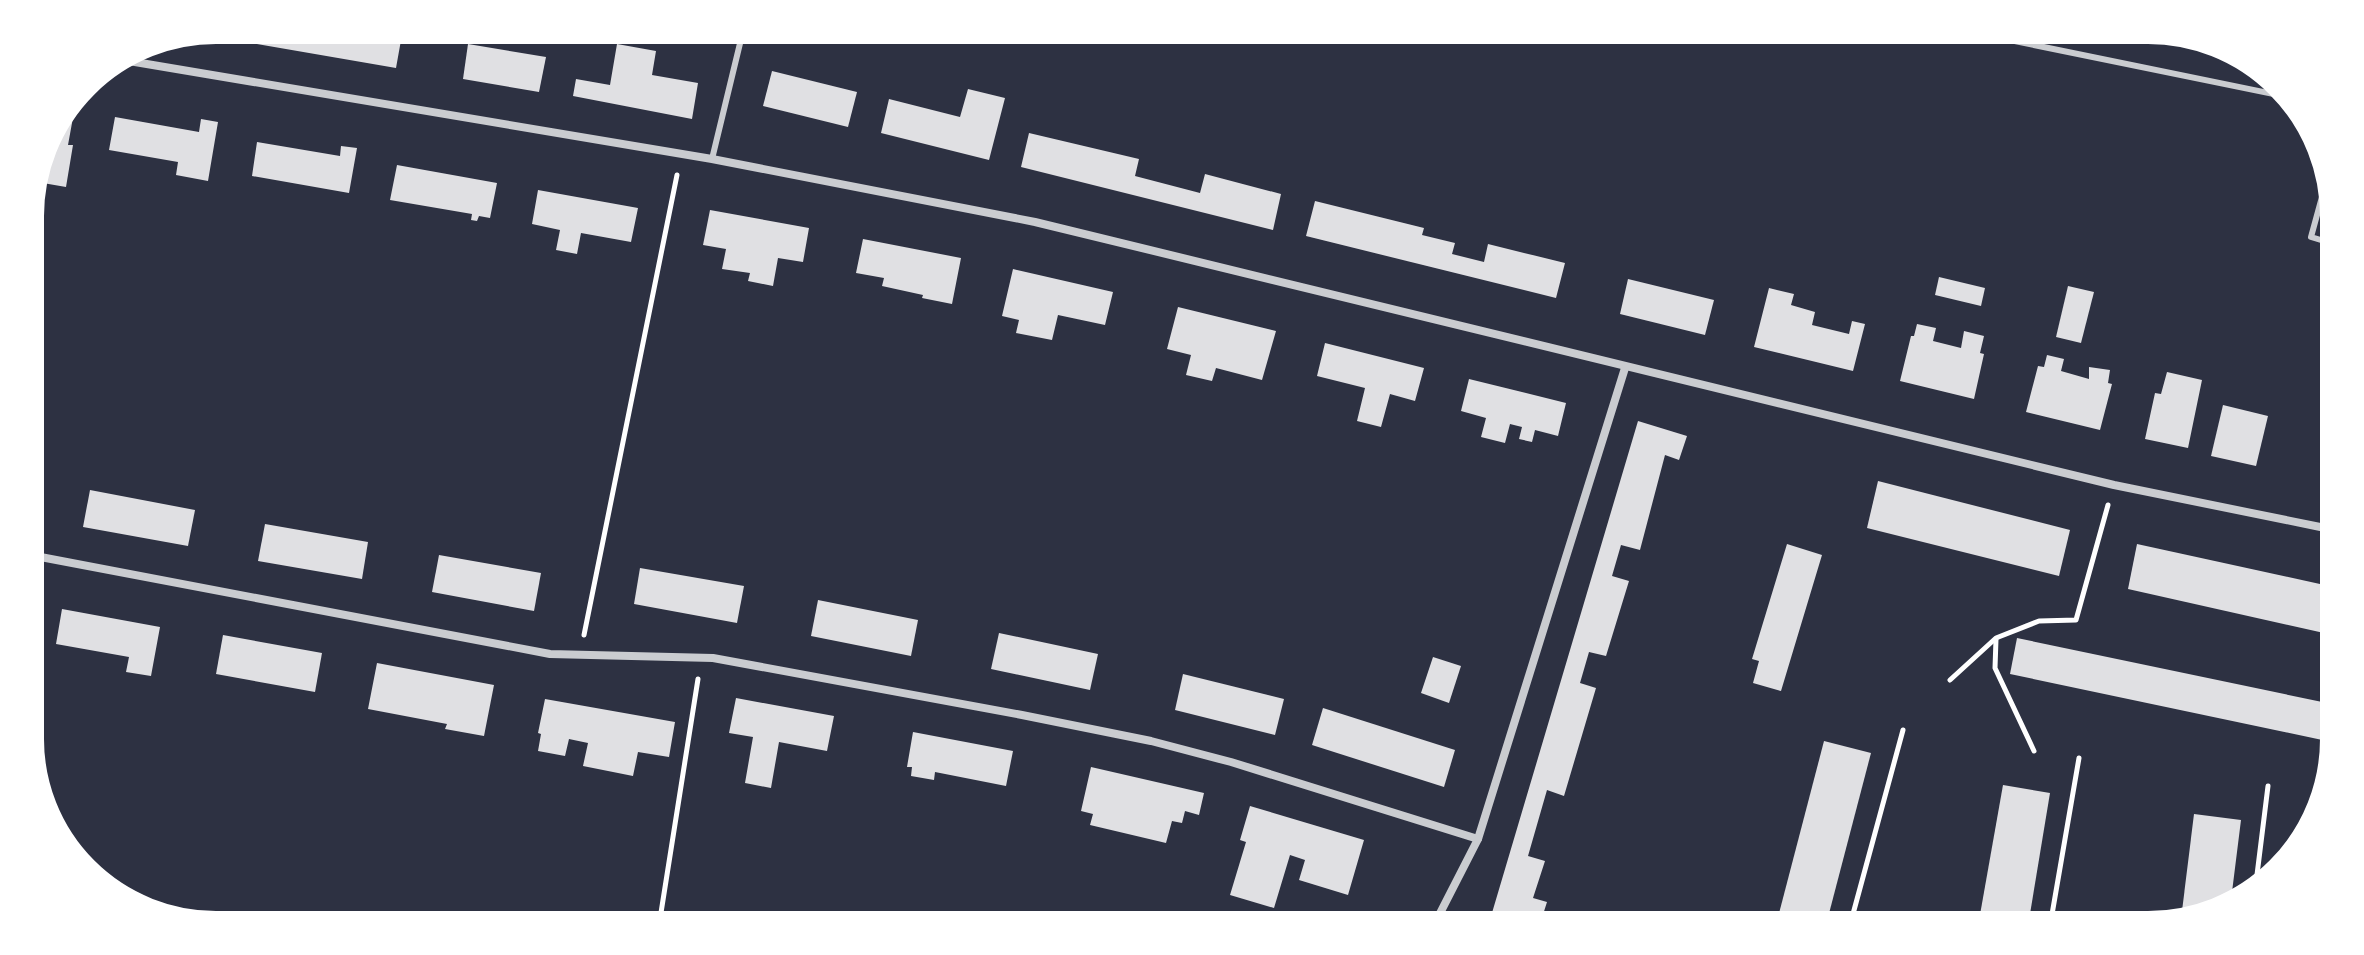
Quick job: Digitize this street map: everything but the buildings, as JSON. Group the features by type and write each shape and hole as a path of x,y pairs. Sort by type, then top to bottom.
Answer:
{"street":[{"path":"135,62 712,159 1035,222 2114,485 2322,527"},
{"path":"1440,913 1478,839 1625,368"},
{"path":"42,557 535,651 579,656 701,658 1022,715 1151,741 1231,762 1478,839"}],"lane":[{"path":"712,159 740,42"},
{"path":"2019,42 2272,94"},
{"path":"2321,199 2311,237 2322,240"}],"path":[{"path":"579,656 681,154"},
{"path":"1950,680 1996,638 2039,621 2076,620 2114,485"},
{"path":"1996,638 1995,668 2034,751"},
{"path":"661,913 701,658"},
{"path":"1853,913 1903,730"},
{"path":"2052,913 2079,758"},
{"path":"2257,874 2268,786"}]}
